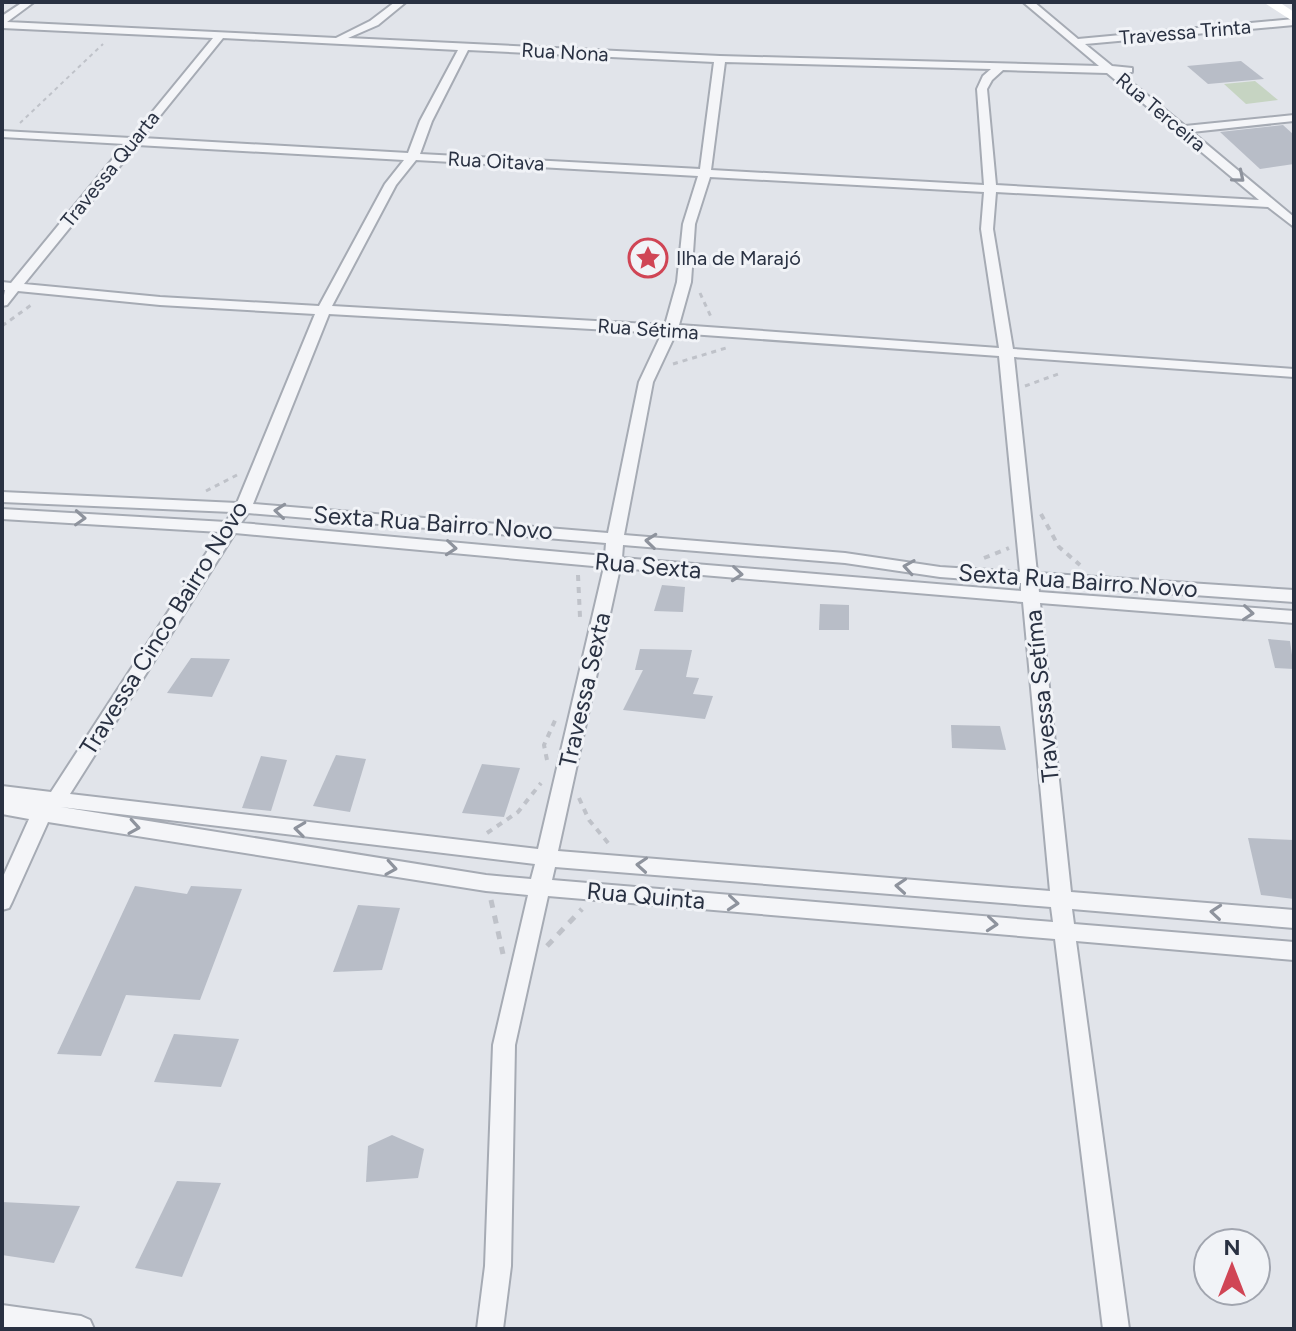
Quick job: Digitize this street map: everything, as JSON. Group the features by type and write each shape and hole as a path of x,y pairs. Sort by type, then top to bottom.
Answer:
{"street":[{"path":"2,23 29,2"},
{"path":"335,41 367,27 401,2"},
{"name":"Rua Terceira","path":"1028,2 1294,223"},
{"name":"Rua Terceira","path":"1042,2 1294,207"},
{"path":"1270,2 1293,13"},
{"name":"Travessa Trinta","path":"1077,42 1293,13"},
{"name":"Rua Nona","path":"2,23 117,32 720,59 998,69 1128,70"},
{"name":"Travessa Quarta","path":"2,302 7,287 219,37"},
{"name":"Travessa Cinco Bairro Novo","path":"2,902 49,807 243,508 324,309 391,184 413,156 426,121 464,47"},
{"name":"Travessa Sexta","path":"490,1329 499,1251 504,1045 537,887 547,858 613,563 615,537 646,382 671,329 684,282 689,224 705,173 720,59"},
{"name":"Travessa Setíma","path":"998,69 987,78 982,89 990,190 987,229 1006,351 1064,930 1116,1329"},
{"path":"1183,130 1294,118"},
{"name":"Rua Oitava","path":"5,134 1271,204"},
{"name":"Rua Sétima","path":"7,287 160,301 671,329 736,340 1006,351 1294,373"},
{"name":"Sexta Rua Bairro Novo","path":"2,497 243,508 615,537 845,558 1030,587 1294,596"},
{"name":"Rua Sexta","path":"2,514 228,527 613,563 1030,587 1294,617"},
{"name":"Rua Quinta","path":"2,793 49,807 486,883 1294,951"},
{"name":"Rua Quinta","path":"2,807 49,807 547,858 1294,919"},
{"path":"2,1318 81,1329"}],"path":[{"path":"5,134 117,32"},
{"path":"646,382 672,364 736,340 711,319 696,280"},
{"path":"1009,390 1071,370"},
{"path":"196,493 234,477 265,452"},
{"path":"1021,496 1043,516 1063,555 1089,571"},
{"path":"982,559 1009,548 1018,536"},
{"path":"554,558 572,567 580,578 581,623"},
{"path":"569,761 589,820 626,864"},
{"path":"451,847 506,824 528,805 544,779"},
{"path":"545,949 596,892"}],"green space":[{"path":"1255,81 1278,100 1246,104 1224,84"}],"building":[{"path":"1241,61 1264,79 1208,84 1187,66"},
{"path":"1283,125 1294,135 1294,164 1260,169 1220,132"},
{"path":"662,585 685,587 683,612 654,611"},
{"path":"820,604 849,605 849,630 819,630"},
{"path":"1268,639 1290,641 1294,669 1275,668"},
{"path":"640,649 692,650 686,677 699,678 693,694 713,696 705,719 623,710 643,670 635,670"},
{"path":"191,658 230,659 212,697 167,693"},
{"path":"951,725 1000,726 1006,750 952,748"},
{"path":"336,755 366,759 350,812 313,806"},
{"path":"261,756 287,760 271,811 242,808"},
{"path":"482,764 520,768 504,817 462,813"},
{"path":"1248,838 1294,840 1294,899 1261,895"},
{"path":"135,886 187,894 191,886 242,889 200,1000 126,995 101,1056 57,1054"},
{"path":"358,905 400,908 382,970 333,972"},
{"path":"174,1034 239,1039 221,1087 154,1082"},
{"path":"392,1135 424,1149 418,1178 366,1182 368,1146"},
{"path":"177,1181 221,1183 182,1277 135,1268"},
{"path":"2,1202 80,1206 54,1263 2,1255"}],"place":[{"name":"Ilha de Marajó","path":"648,258"}]}
